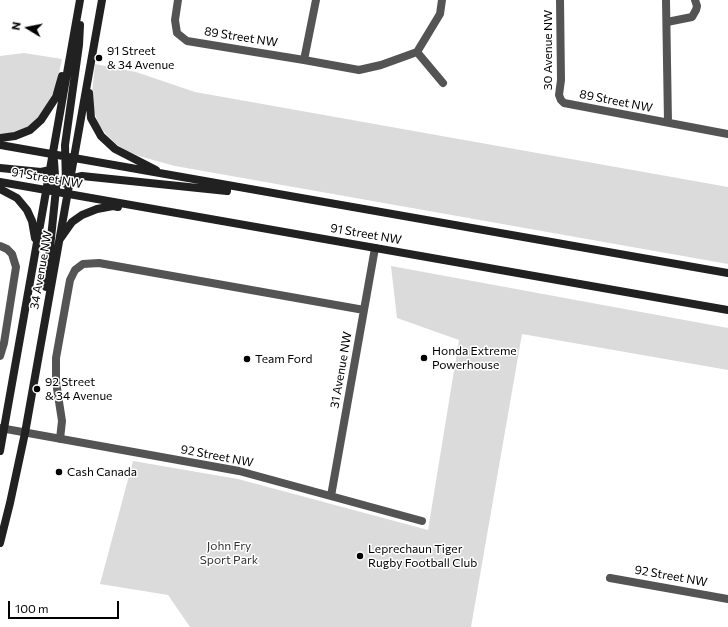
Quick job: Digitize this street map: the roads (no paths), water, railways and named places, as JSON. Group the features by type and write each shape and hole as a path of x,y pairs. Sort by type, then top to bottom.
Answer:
{"main road":[{"path":"0,138 15,136 30,130 41,120 51,105 58,90 67,44 80,0"},
{"path":"68,179 65,159 65,145 79,46 80,0"},
{"name":"34 Avenue NW","path":"0,451 2,429 46,190 52,169 52,154 80,0"},
{"name":"34 Avenue NW","path":"0,543 25,433 68,194 68,179 102,0"},
{"path":"89,71 89,102 91,118 101,136 115,149 170,176"},
{"name":"91 Street NW","path":"0,145 52,154 65,159 73,158 728,273"},
{"path":"0,168 41,172 52,169 65,159"},
{"path":"39,349 56,188 52,169"},
{"path":"56,188 68,179 82,176 307,200"},
{"name":"91 Street NW","path":"0,182 46,190 56,188 68,194 728,310"},
{"path":"0,189 17,198 27,210 33,227 36,245"},
{"path":"59,242 72,222 82,215 97,209 112,206 157,210"},
{"path":"704,306 728,304"}],"street":[{"name":"89 Street NW","path":"178,0 174,20 177,33 187,41 359,70 381,65 417,52"},
{"path":"304,60 316,0"},
{"path":"442,0 440,14 417,52 443,83"},
{"name":"30 Avenue NW","path":"560,0 561,80 559,95 561,100"},
{"name":"89 Street NW","path":"666,0 668,122"},
{"path":"666,22 692,17 697,6 695,0"},
{"name":"89 Street NW","path":"561,100 567,104 728,134"},
{"name":"34 Avenue NW","path":"0,246 7,249 12,254 15,262 16,274 4,343 0,356"},
{"name":"31 Avenue NW","path":"331,496 375,248"},
{"path":"60,439 62,421 56,382 56,358 70,280 78,267 88,263 98,263 364,310"},
{"name":"92 Street NW","path":"2,429 239,471 422,521"},
{"name":"92 Street NW","path":"610,578 728,599"}],"place":[{"name":"91 Street & 34 Avenue","path":"99,58"},
{"name":"Honda Extreme Powerhouse","path":"424,358"},
{"name":"Team Ford","path":"247,359"},
{"name":"92 Street & 34 Avenue","path":"37,389"},
{"name":"Cash Canada","path":"59,472"},
{"name":"Leprechaun Tiger Rugby Football Club","path":"360,556"}],"park label":[{"name":"John Fry Sport Park","path":"229,553"}]}
